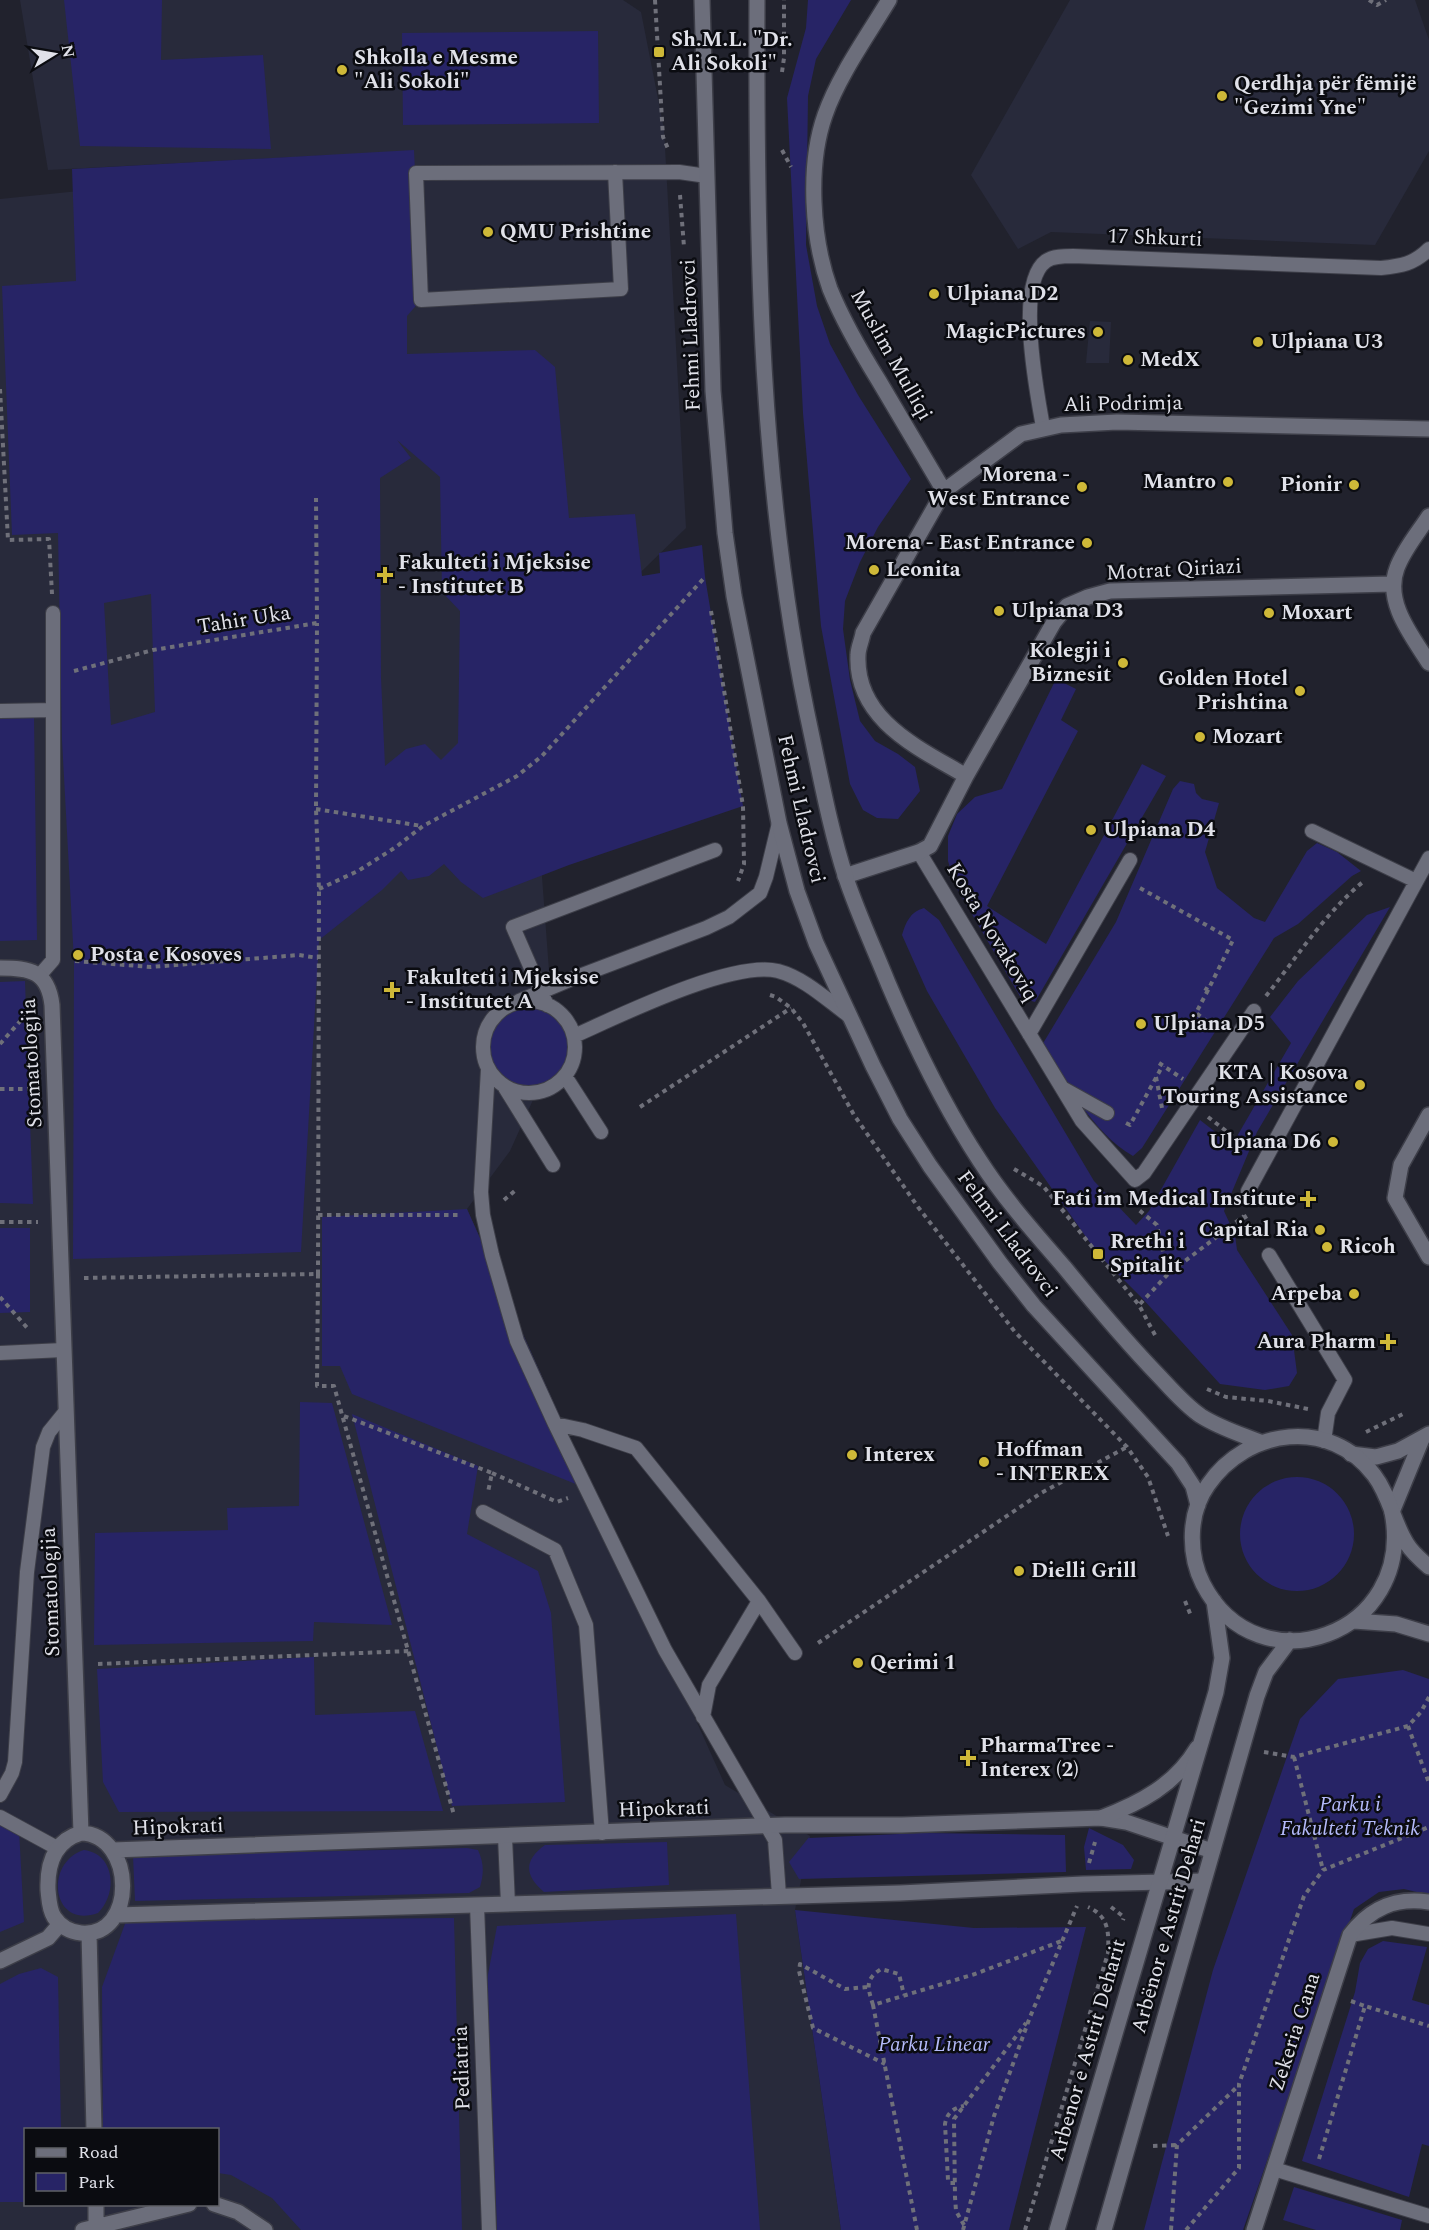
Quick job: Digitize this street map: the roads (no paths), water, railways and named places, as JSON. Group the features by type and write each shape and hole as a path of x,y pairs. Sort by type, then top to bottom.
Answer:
{"street":[{"name":"Fehmi Lladrovci","path":"702,0 713,391 725,533 734,596 779,823 801,900 848,1015 900,1119 962,1213 1034,1306 1178,1463 1193,1486 1198,1505"},
{"name":"Fehmi Lladrovci","path":"757,0 757,202 761,332 771,473 782,574 799,678 845,876 912,1039 979,1161 1018,1215 1102,1314 1181,1399 1198,1414 1221,1428 1260,1442"},
{"name":"Muslim Mulliqi","path":"889,0 839,85 825,114 817,144 814,179 815,215 820,252 830,288 846,323 944,491"},
{"name":"Ali Podrimja","path":"966,776 909,743 884,723 869,703 860,678 858,655 863,633 944,491 1021,434 1043,427 1117,422 1429,429"},
{"path":"1429,516 1404,554 1396,570 1393,584 1400,615 1429,663"},
{"name":"Motrat Qiriazi","path":"919,852 930,846 937,835 966,776 1054,622 1067,606 1110,591 1393,584"},
{"path":"845,876 919,852"},
{"path":"0,968 26,968 39,976"},
{"name":"Stomatologjia","path":"39,976 48,987 52,1005 81,1833"},
{"path":"1429,1115 1401,1165 1395,1198 1429,1257"},
{"path":"1426,1436 1392,1512 1396,1543 1390,1573 1376,1599 1354,1621 1324,1636 1290,1640 1272,1638 1256,1633 1225,1614 1201,1579 1194,1555 1193,1529 1198,1505 1206,1488 1229,1460 1260,1442 1272,1438 1299,1436 1324,1441 1351,1454 1373,1473 1381,1485 1392,1512 1407,1545 1429,1567"},
{"path":"1351,1454 1376,1457 1398,1451 1426,1436"},
{"name":"Arbënor e Astrit Dehari","path":"1159,1882 1216,1692 1222,1658 1214,1600"},
{"path":"1354,1621 1396,1624 1429,1634"},
{"name":"Arbënor e Astrit Dehari","path":"1104,2230 1242,1746 1266,1672 1290,1640"},
{"path":"1101,1818 1148,1797 1168,1783 1188,1763 1204,1735"},
{"name":"Hipokrati","path":"113,1850 768,1826 902,1825 1101,1818 1126,1822 1212,1851"},
{"path":"81,1833 72,1836 57,1848 47,1874 51,1908 60,1924 73,1931 89,1933 105,1926 116,1915 900,1893 1203,1881"},
{"name":"Hipokrati","path":"81,1833 97,1836 113,1850 120,1866 122,1898 116,1915"},
{"name":"Arbenor e Astrit Deharit","path":"1057,2230 1159,1882"},
{"name":"Zekeria Cana","path":"1259,2229 1274,2169 1350,1935 1361,1920 1377,1909 1409,1901 1429,1902"},
{"path":"0,1961 48,1938 60,1924"},
{"path":"89,1933 94,2128"},
{"path":"96,2206 90,2228 185,2206"},
{"path":"217,2206 238,2212 266,2230"}],"lane":[{"path":"615,172 621,289 421,300 416,173 615,172 679,172 707,176"},
{"name":"17 Shkurti","path":"1043,427 1031,349 1030,318 1033,282 1037,270 1047,259 1073,256 1381,268 1409,264 1429,249"},
{"path":"0,711 53,710 53,613"},
{"name":"Stomatologjia","path":"39,976 53,960 53,710"},
{"path":"779,823 760,893 729,917 706,928 574,978 544,998 519,1001 506,1006 495,1015 487,1027 483,1041 488,1069 481,1192 483,1215 502,1293 517,1341 665,1650 775,1840 779,1895"},
{"path":"1312,831 1416,881"},
{"path":"504,1086 519,1092 536,1093 553,1087 565,1076 572,1064 575,1050 574,1036 567,1020 544,998 513,927 715,850"},
{"name":"Kosta Novakoviq","path":"919,852 1060,1088 1082,1121 1136,1180 1144,1173 1254,1011"},
{"path":"1248,1191 1429,858"},
{"name":"Kosta Novakoviq","path":"1029,1034 1130,860"},
{"path":"574,1036 666,996 728,976 761,969 779,972 801,980 848,1015"},
{"path":"488,1069 504,1086 553,1165"},
{"path":"565,1076 601,1132"},
{"path":"1060,1088 1107,1113"},
{"path":"1269,1255 1345,1380 1328,1413 1324,1441"},
{"path":"0,1353 63,1350"},
{"path":"0,1795 12,1773 15,1762 27,1572 43,1447 49,1431 66,1411"},
{"path":"555,1424 583,1430 636,1448 759,1601 795,1653"},
{"path":"483,1512 555,1550 586,1625 602,1833"},
{"path":"703,1718 709,1685 759,1601"},
{"path":"0,1817 57,1848"},
{"path":"506,1836 508,1904"},
{"name":"Pediatria","path":"477,1905 489,2230"},
{"path":"1350,1935 1392,1928 1429,1934"},
{"path":"1274,2169 1429,2216"}],"place":[{"name":"Sh.M.L. \"Dr. Ali Sokoli\"","path":"659,52"},
{"name":"Shkolla e Mesme \"Ali Sokoli\"","path":"342,70"},
{"name":"Qerdhja për fëmijë \"Gezimi Yne\"","path":"1222,96"},
{"name":"QMU Prishtine","path":"488,232"},
{"name":"Ulpiana D2","path":"934,294"},
{"name":"MagicPictures","path":"1098,332"},
{"name":"Ulpiana U3","path":"1258,342"},
{"name":"MedX","path":"1128,360"},
{"name":"Mantro","path":"1228,482"},
{"name":"Pionir","path":"1354,485"},
{"name":"Morena - West Entrance","path":"1082,487"},
{"name":"Morena - East Entrance","path":"1087,543"},
{"name":"Leonita","path":"874,570"},
{"name":"Fakulteti i Mjeksise - Institutet B","path":"385,575"},
{"name":"Ulpiana D3","path":"999,611"},
{"name":"Moxart","path":"1269,613"},
{"name":"Kolegji i Biznesit","path":"1123,663"},
{"name":"Golden Hotel Prishtina","path":"1300,691"},
{"name":"Mozart","path":"1200,737"},
{"name":"Ulpiana D4","path":"1091,830"},
{"name":"Posta e Kosoves","path":"78,955"},
{"name":"Fakulteti i Mjeksise - Institutet A","path":"392,990"},
{"name":"Ulpiana D5","path":"1141,1024"},
{"name":"KTA | Kosova Touring Assistance","path":"1360,1085"},
{"name":"Ulpiana D6","path":"1333,1142"},
{"name":"Fati im Medical Institute","path":"1308,1199"},
{"name":"Capital Ria","path":"1320,1230"},
{"name":"Ricoh","path":"1327,1247"},
{"name":"Rrethi i Spitalit","path":"1098,1254"},
{"name":"Arpeba","path":"1354,1294"},
{"name":"Aura Pharm","path":"1388,1342"},
{"name":"Interex","path":"852,1455"},
{"name":"Hoffman - INTEREX","path":"984,1462"},
{"name":"Dielli Grill","path":"1019,1571"},
{"name":"Qerimi 1","path":"858,1663"},
{"name":"PharmaTree - Interex (2)","path":"968,1758"}],"park label":[{"name":"Parku i Fakulteti Teknik","path":"1350,1817"},
{"name":"Parku Linear","path":"934,2045"}]}
